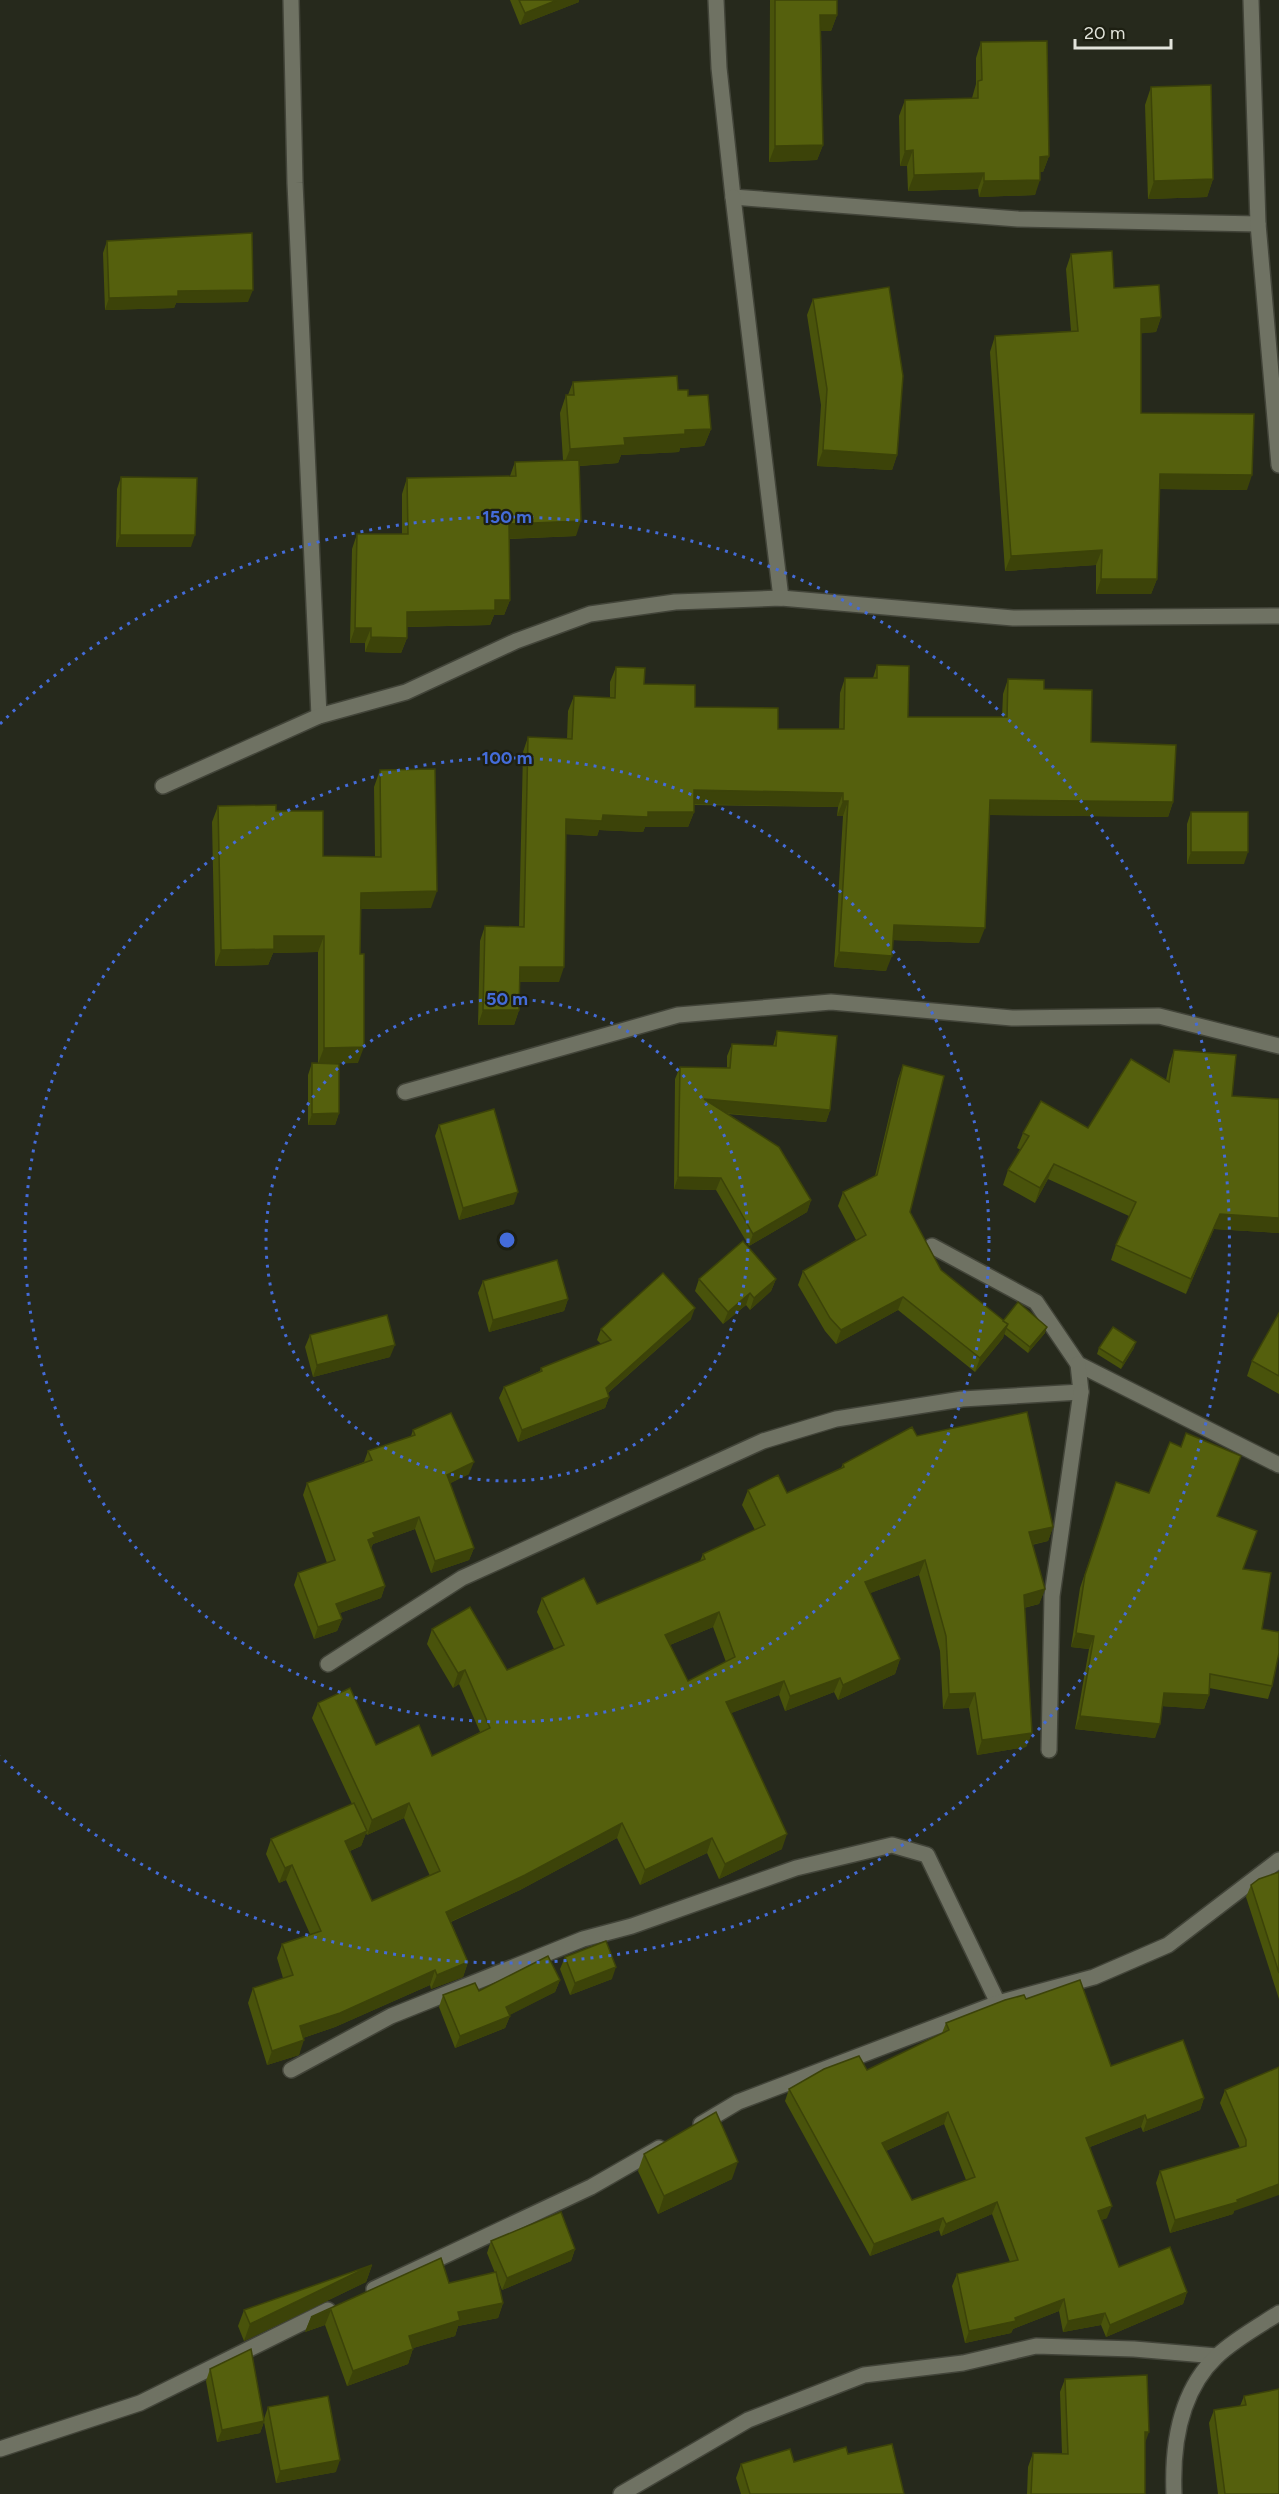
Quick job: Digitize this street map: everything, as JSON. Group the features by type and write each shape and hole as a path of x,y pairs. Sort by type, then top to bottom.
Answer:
{"street":[{"path":"291,0 295,183 319,716"},
{"path":"716,0 719,68 733,197 782,598"},
{"path":"1251,0 1258,225 1279,465"},
{"path":"733,197 1018,219 1258,225"},
{"path":"163,786 319,716 406,692 516,641 590,614 675,602 782,598 1013,618 1279,616"},
{"path":"405,1092 678,1015 831,1002 1012,1018 1159,1016 1279,1046"},
{"path":"932,1246 1036,1302 1078,1364 1081,1392 1052,1596 1049,1750"},
{"path":"1078,1364 1279,1465"},
{"path":"328,1664 462,1578 763,1441 836,1419 962,1399 1081,1392"},
{"path":"291,2070 391,2016 583,1939 632,1926 796,1868 892,1845 927,1855 998,2002"},
{"path":"689,2130 738,2102 998,2002 1094,1977 1168,1945 1279,1860"},
{"path":"361,2295 591,2187 670,2142"},
{"path":"0,2449 140,2403 340,2304"},
{"path":"1174,2494 1173,2461 1179,2425 1193,2389 1217,2356 1279,2313"},
{"path":"621,2494 748,2420 864,2375 963,2363 1036,2346 1126,2348 1217,2356"}],"building":[{"path":"519,0 557,0 525,13"},
{"path":"775,0 837,0 837,15 820,15 823,145 775,146"},
{"path":"1047,41 1049,156 1040,157 1040,180 984,181 984,173 914,175 913,150 905,151 905,100 978,98 978,81 982,80 981,42"},
{"path":"1211,85 1213,179 1154,181 1151,87"},
{"path":"252,233 253,290 178,291 178,296 109,298 107,241"},
{"path":"1112,251 1114,288 1159,285 1161,317 1141,319 1141,413 1254,414 1252,475 1160,474 1157,579 1101,579 1102,550 1011,556 995,336 1078,331 1071,254"},
{"path":"889,287 903,376 897,455 823,450 827,389 813,299"},
{"path":"677,376 678,390 688,390 688,396 708,395 711,429 685,430 685,434 624,438 625,445 570,449 566,395 574,395 573,382"},
{"path":"579,460 581,521 509,524 510,600 495,600 495,610 407,612 407,638 371,637 371,628 355,628 357,534 408,534 407,478 516,476 515,462"},
{"path":"121,477 197,478 195,535 120,535"},
{"path":"877,665 909,666 908,717 1007,717 1008,679 1044,680 1044,689 1092,690 1091,742 1176,745 1173,802 990,800 985,928 894,925 892,956 839,952 848,801 843,801 843,793 694,790 694,812 648,812 648,817 603,815 602,821 566,819 564,967 520,967 519,1010 483,1010 485,926 524,927 528,737 572,739 574,696 615,698 616,667 645,668 644,684 695,685 695,707 778,708 778,729 844,729 845,678 877,678"},
{"path":"435,769 437,891 361,893 360,954 364,954 364,1047 324,1048 324,936 274,936 274,949 221,950 218,806 276,805 276,811 323,811 323,856 381,857 380,770"},
{"path":"1191,812 1248,812 1248,852 1191,852"},
{"path":"777,1031 837,1036 830,1110 704,1099 779,1147 811,1200 753,1234 721,1178 678,1177 680,1067 730,1068 732,1044 776,1046"},
{"path":"1174,1050 1236,1055 1232,1096 1279,1099 1279,1218 1220,1214 1191,1279 1116,1245 1136,1202 1054,1164 1040,1188 1008,1170 1029,1136 1023,1133 1041,1101 1088,1128 1131,1059 1169,1082"},
{"path":"312,1063 339,1064 339,1113 312,1114"},
{"path":"903,1065 944,1076 910,1212 941,1270 1008,1324 980,1358 903,1297 841,1330 830,1318 803,1271 866,1235 843,1192 877,1175"},
{"path":"494,1109 518,1192 463,1208 439,1125"},
{"path":"743,1241 776,1279 754,1298 750,1293 728,1312 699,1279"},
{"path":"557,1260 568,1299 493,1320 483,1281"},
{"path":"663,1273 695,1308 606,1388 609,1397 522,1430 504,1387 542,1371 541,1368 611,1340 601,1329"},
{"path":"1018,1302 1047,1327 1030,1347 1006,1328 1008,1324 1003,1321"},
{"path":"1279,1313 1279,1376 1252,1361"},
{"path":"387,1315 395,1345 317,1365 310,1335"},
{"path":"1113,1327 1136,1342 1123,1363 1099,1348"},
{"path":"1027,1412 1053,1527 1029,1532 1045,1589 1024,1595 1032,1733 982,1740 975,1693 949,1694 946,1636 925,1560 865,1582 900,1659 843,1685 840,1678 790,1696 784,1681 726,1702 787,1834 725,1864 712,1838 645,1870 622,1823 525,1875 446,1912 468,1962 437,1975 435,1970 340,2013 300,2026 304,2040 272,2051 253,1988 293,1975 282,1944 321,1931 292,1865 285,1868 271,1839 354,1803 367,1831 345,1841 372,1901 440,1871 409,1803 372,1820 318,1703 350,1688 376,1745 419,1725 432,1756 490,1728 465,1670 458,1673 432,1629 470,1607 507,1670 564,1645 542,1598 584,1578 597,1604 705,1559 703,1554 765,1525 748,1490 778,1475 787,1493 844,1467 843,1464 912,1427 917,1436","holes":["719,1612 735,1657 688,1681 665,1635"]},
{"path":"451,1413 474,1462 447,1475 474,1548 435,1561 419,1517 373,1533 375,1537 368,1540 385,1586 336,1604 342,1619 318,1627 298,1573 335,1560 307,1483 372,1460 368,1451 415,1435 413,1430"},
{"path":"1186,1433 1241,1456 1217,1516 1257,1531 1243,1569 1271,1573 1262,1629 1279,1632 1279,1653 1272,1686 1210,1674 1209,1695 1164,1693 1160,1724 1080,1716 1094,1636 1076,1633 1085,1575 1116,1482 1149,1493 1170,1442 1181,1447"},
{"path":"1279,1872 1279,1973 1251,1885 1259,1879"},
{"path":"606,1941 616,1967 575,1983 565,1957"},
{"path":"548,1956 560,1980 506,2007 510,2016 460,2036 443,1995 475,1983 479,1991"},
{"path":"1080,1980 1111,2066 1183,2040 1204,2098 1147,2120 1145,2115 1086,2138 1112,2206 1098,2211 1119,2267 1170,2247 1187,2292 1110,2325 1105,2313 1068,2321 1064,2299 1015,2318 1016,2321 969,2331 957,2274 1018,2260 997,2202 946,2224 943,2218 874,2244 789,2089 824,2069 859,2056 867,2070 949,2030 946,2023 1005,2000 1024,1995 1026,1999","holes":["948,2112 975,2177 912,2200 882,2143"]},
{"path":"1279,2067 1279,2184 1237,2200 1238,2202 1175,2220 1160,2171 1246,2146 1246,2140 1225,2090"},
{"path":"716,2112 738,2162 664,2196 644,2154"},
{"path":"561,2212 575,2249 507,2278 491,2241"},
{"path":"441,2258 449,2283 496,2272 503,2303 458,2312 460,2320 409,2336 413,2349 353,2371 331,2310 311,2317"},
{"path":"372,2265 250,2324 244,2310"},
{"path":"251,2349 264,2421 222,2430 210,2369"},
{"path":"1147,2375 1149,2432 1145,2432 1145,2494 1031,2494 1033,2453 1068,2454 1065,2379"},
{"path":"1279,2389 1279,2494 1225,2494 1214,2410 1246,2405 1244,2396"},
{"path":"328,2396 340,2460 280,2471 268,2407"},
{"path":"892,2444 904,2494 750,2494 741,2464 790,2449 794,2462 846,2447 848,2454"}]}
